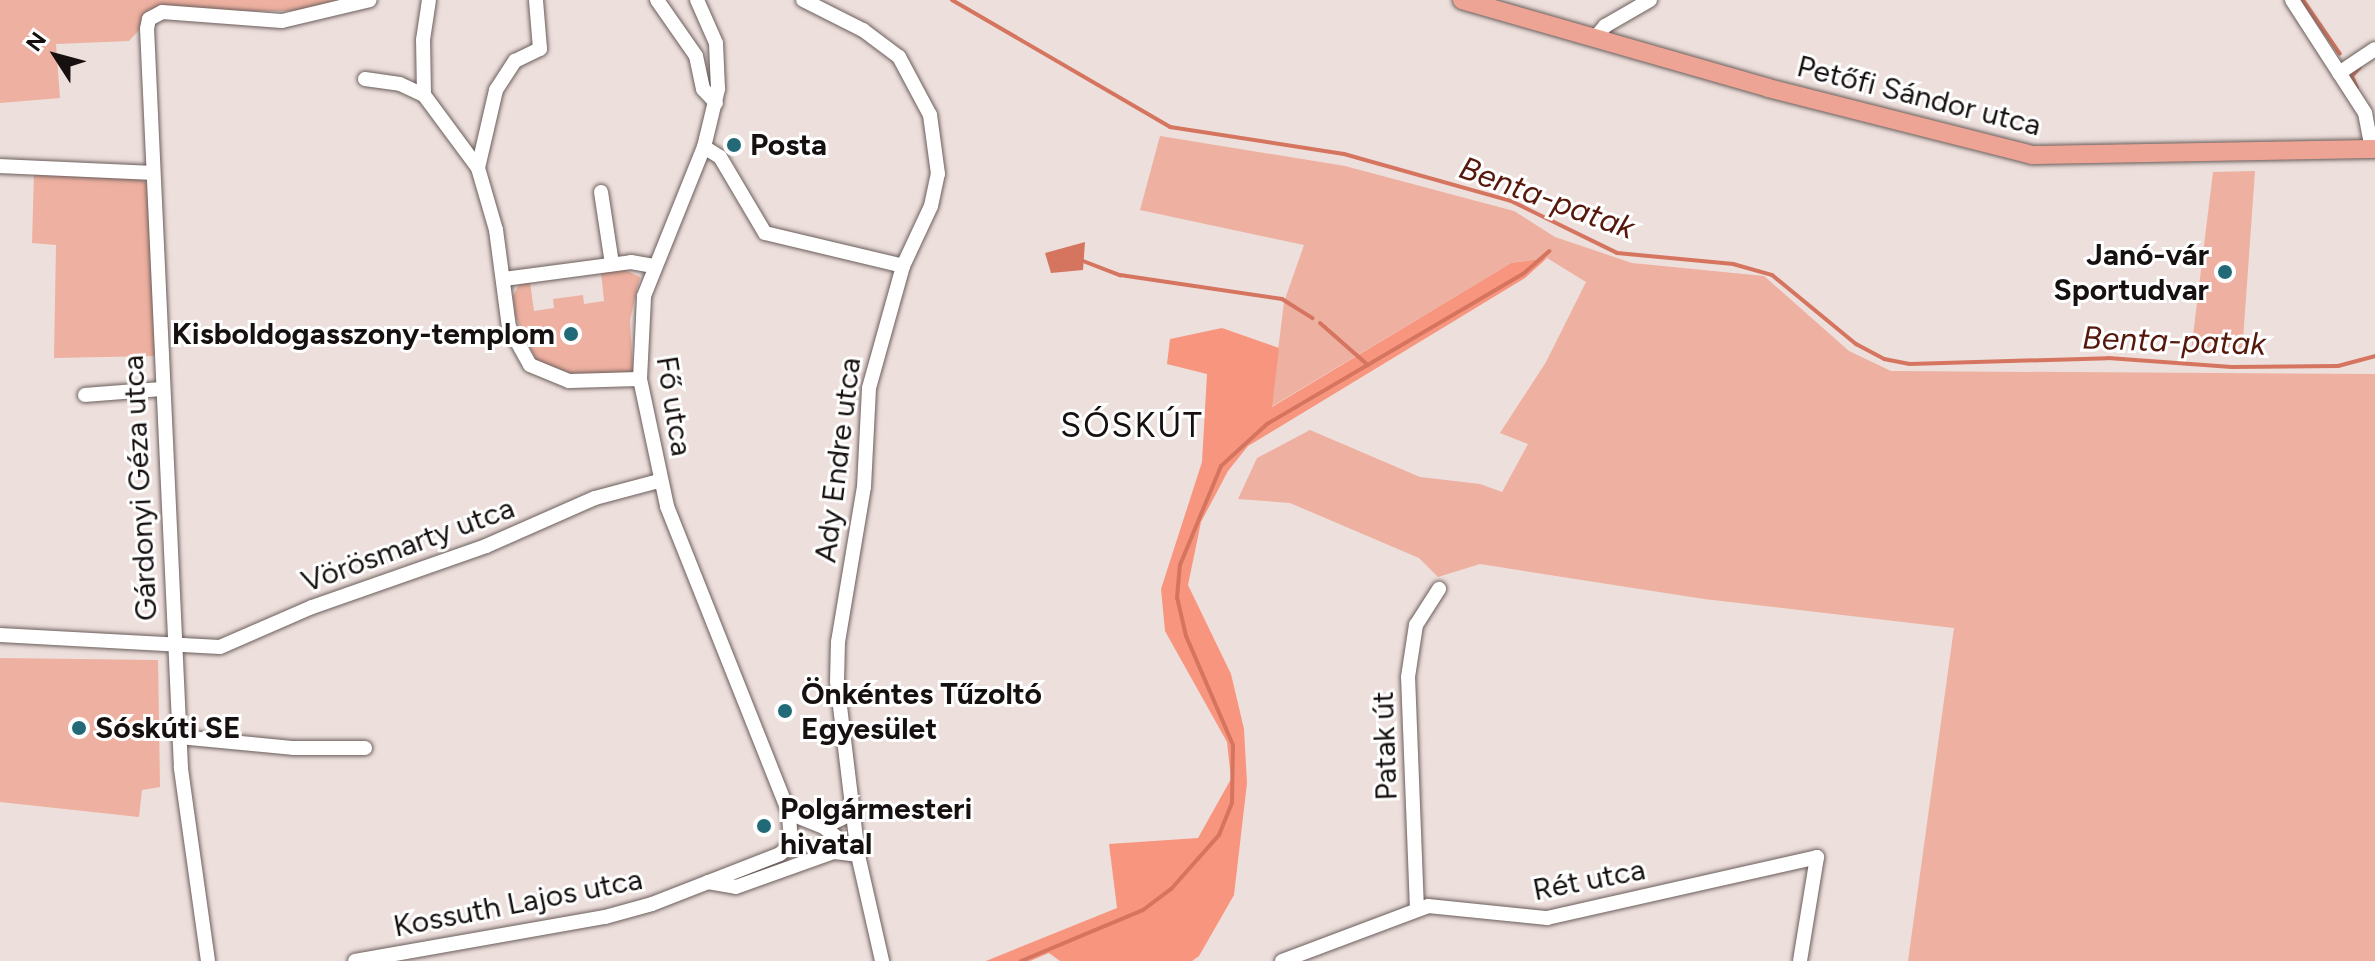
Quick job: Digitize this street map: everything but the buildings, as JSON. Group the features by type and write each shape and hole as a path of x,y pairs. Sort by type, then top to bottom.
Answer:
{"main road":[{"name":"Petőfi Sándor utca","path":"1462,0 1505,6 1595,38 1958,140 2032,155 2374,149"}],"street":[{"name":"Gárdonyi Géza utca","path":"212,958 179,737 161,389 149,19 162,12 282,21 370,0"},
{"path":"424,95 423,40 429,0"},
{"path":"536,0 540,49 520,56 496,90 481,141 478,168 504,279 509,327 530,365 569,381 640,379"},
{"path":"657,0 696,56 703,89 716,103"},
{"name":"Fő utca","path":"697,0 719,59 716,103 704,147 654,266 640,316 640,379 659,481 789,813"},
{"name":"Ady Endre utca","path":"803,0 890,48 927,106 938,174 931,206 903,266 869,388 864,487 836,663 858,855 882,961"},
{"path":"1595,38 1605,26 1650,0"},
{"path":"2292,0 2367,118 2374,149"},
{"path":"2339,73 2375,49"},
{"path":"365,79 400,84 424,95 478,168"},
{"path":"463,145 481,141"},
{"path":"704,147 720,157 765,233 903,266"},
{"path":"0,166 153,173"},
{"path":"601,192 612,264"},
{"path":"504,279 612,264 654,266"},
{"path":"85,395 161,389"},
{"name":"Vörösmarty utca","path":"0,635 110,637 205,649 237,643 312,607 486,546 595,498 659,481"},
{"name":"Patak út","path":"1417,910 1408,677 1416,625 1439,589"},
{"path":"179,737 294,748 365,748"},
{"path":"789,813 824,827 858,855"},
{"name":"Kossuth Lajos utca","path":"355,961 605,917 708,882 786,850 794,838 789,813"},
{"path":"824,827 853,813"},
{"path":"708,882 736,887 834,852 858,855"},
{"name":"Rét utca","path":"1282,961 1417,910 1443,905 1518,919 1547,918 1817,857 1800,961"}],"shaded area":[{"path":"0,0 360,0 334,8 285,11 157,11 129,41 56,44 60,98 0,103"},
{"path":"1160,136 1345,166 1514,211 1555,237 1632,263 1764,276 1849,351 1891,371 2375,374 2375,961 1908,961 1954,628 1704,599 1480,564 1438,577 1419,558 1290,503 1238,499 1257,458 1310,430 1420,477 1480,484 1502,492 1528,444 1500,433 1546,362 1586,282 1547,258 1511,263 1271,407 1284,302 1304,245 1140,210"},
{"name":"Janó-vár Sportudvar","path":"2255,171 2242,354 2191,352 2213,172"},
{"path":"34,173 141,179 148,185 156,356 54,358 56,245 32,243"},
{"path":"1085,242 1083,270 1051,273 1045,253"},
{"path":"1547,258 1525,278 1248,446 1228,471 1201,522 1188,585 1231,674 1244,729 1247,783 1234,895 1199,956 1192,961 1060,961 1049,953 1030,961 986,961 1117,908 1109,844 1198,838 1231,779 1227,742 1165,631 1161,589 1202,462 1207,374 1167,364 1170,339 1222,328 1279,348 1272,407 1511,263"},
{"path":"623,269 640,277 630,320 633,371 624,375 563,373 537,361 515,316 513,296 519,285 530,282 534,311 554,308 553,299 583,295 584,304 604,301 601,272"},
{"name":"Sóskúti SE","path":"0,658 158,660 160,787 142,790 139,817 0,802"}],"waterway":[{"name":"Benta-patak","path":"952,0 1170,127 1344,154 1511,201 1617,253 1733,264 1772,275 1856,344 1884,359 1910,364 2108,358 2232,367 2338,366 2375,356"},
{"path":"2303,0 2340,54"},
{"path":"2357,88 2352,76 2360,67"},
{"path":"1021,961 1143,910 1172,888 1219,835 1232,802 1233,745 1186,636 1177,598 1180,565 1221,466 1267,424 1523,274 1549,251"},
{"path":"1083,261 1120,275 1282,299 1313,318"},
{"path":"1320,323 1368,365"}],"place":[{"name":"Posta","path":"734,145"},
{"name":"Janó-vár Sportudvar","path":"2225,272"},
{"name":"Kisboldogasszony-templom","path":"571,334"},
{"name":"Önkéntes Tűzoltó Egyesület","path":"785,711"},
{"name":"Sóskúti SE","path":"79,728"},
{"name":"Polgármesteri hivatal","path":"764,826"}],"district":[{"name":"SÓSKÚT","path":"1132,426"}]}
